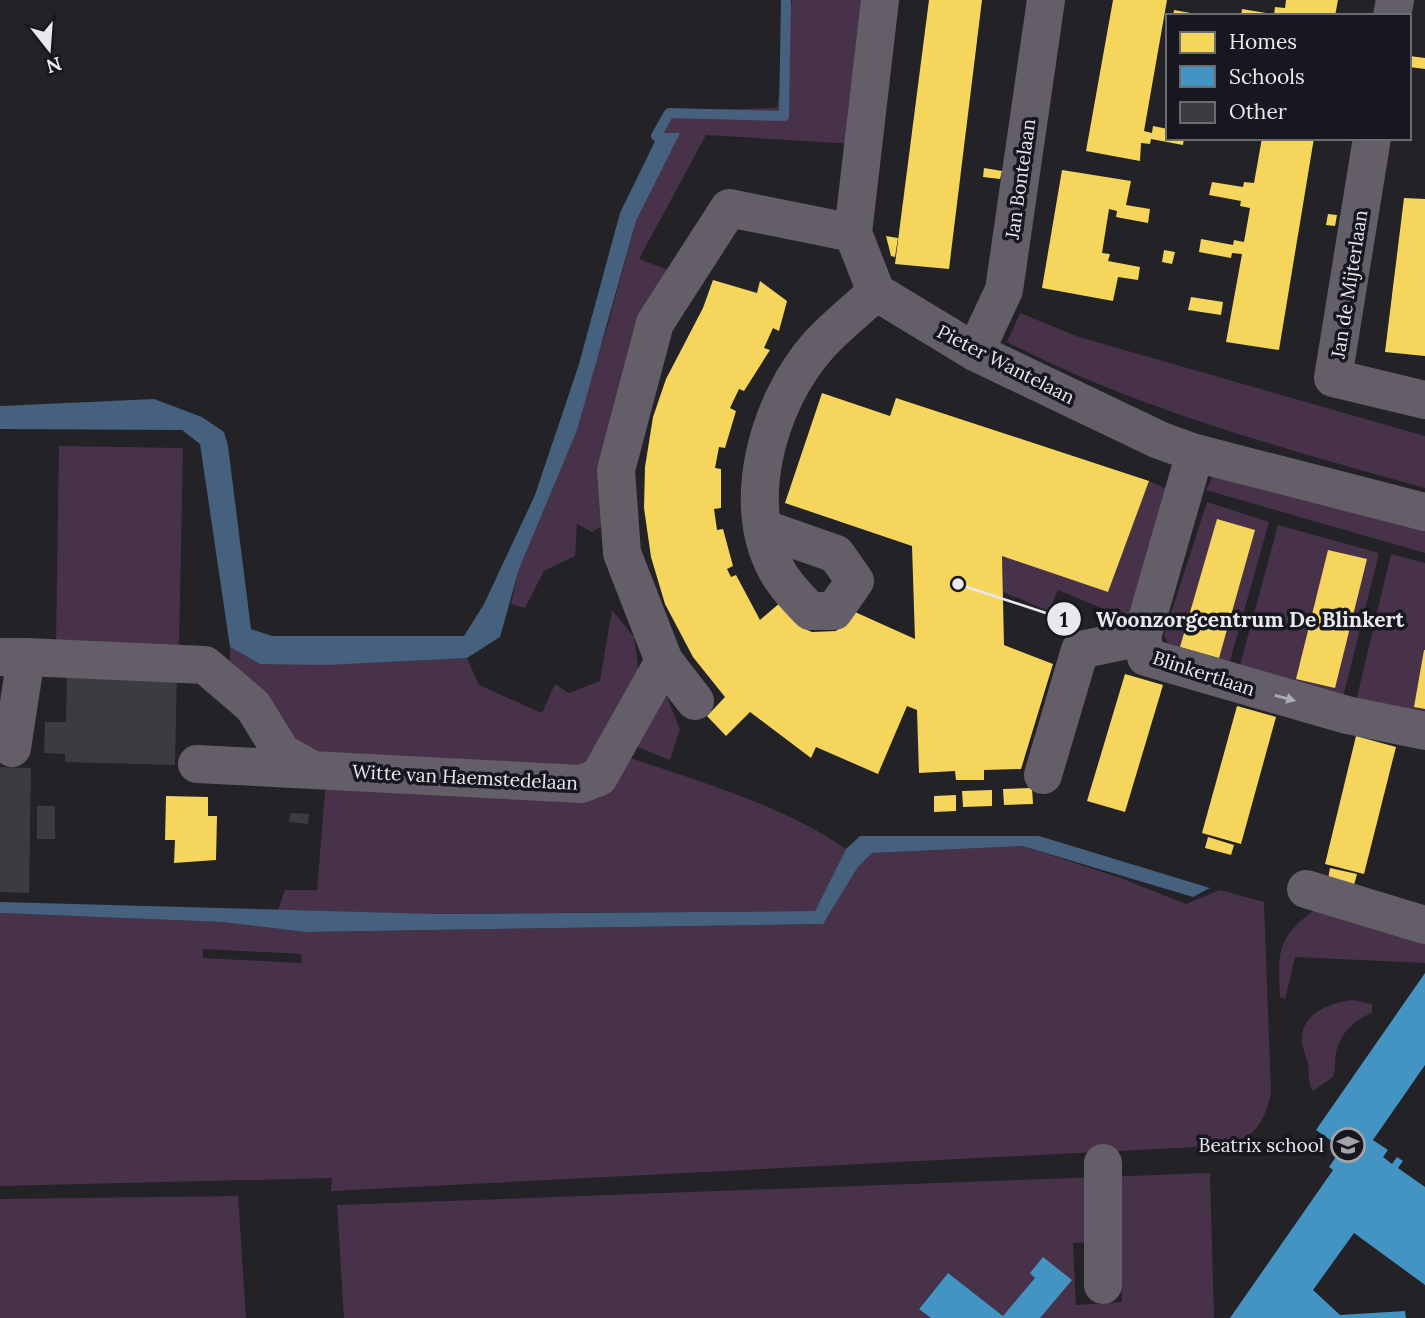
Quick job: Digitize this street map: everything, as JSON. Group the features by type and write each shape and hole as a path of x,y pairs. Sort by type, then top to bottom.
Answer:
{"street":[{"path":"762,528 759,485 769,440 789,386 818,346 876,292 853,233 880,0"},
{"name":"Jan Bontelaan","path":"975,352 1004,289 1046,0"},
{"name":"Jan de Mijterlaan","path":"1372,140 1333,378 1425,400"},
{"path":"695,701 664,661 622,553 616,470 655,323 729,208 853,233"},
{"name":"Pieter Wantelaan","path":"876,292 975,352 1158,440 1195,453 1425,512"},
{"name":"Blinkertlaan","path":"1195,453 1142,637 1146,657 1347,715 1425,730"},
{"path":"1043,775 1080,650 1142,637"},
{"path":"12,748 13,657 205,665 253,706 282,753 311,769"},
{"name":"Witte van Haemstedelaan","path":"197,764 581,784 599,777 664,661"},
{"path":"1306,889 1425,925"},
{"path":"1103,1163 1103,1285"}],"shaded area":[{"path":"792,0 868,0 854,144 706,135 639,259 671,271 608,523 592,532 577,524 575,556 544,571 525,608 511,604 519,569 544,508 607,328 636,221 679,134 659,133 665,111 777,108"},
{"path":"1020,313 1079,337 1425,436 1425,488 1212,426 1108,388 1057,366 1007,342"},
{"path":"59,446 183,448 179,648 56,647"},
{"path":"1213,476 1425,528 1425,553 1206,490"},
{"path":"1149,481 1175,493 1143,597 1125,618 1058,590 1049,611 1003,592 1002,556 1108,592"},
{"path":"1207,502 1269,522 1228,668 1172,652 1164,635"},
{"path":"1278,525 1379,553 1343,697 1239,669"},
{"path":"1391,554 1425,563 1425,717 1356,701"},
{"path":"612,610 634,637 639,674 602,747 583,764 565,772 331,763 295,743 230,663 230,647 260,664 467,658 479,685 542,713 555,684 569,693 600,681"},
{"path":"660,680 680,729 670,760 628,743"},
{"path":"619,754 765,806 846,849 815,911 422,914 278,910 285,890 317,890 326,780 593,793"},
{"path":"1022,846 1118,877 1186,904 1220,890 1264,902 1271,1094 1259,1125 1247,1137 1215,1146 331,1191 332,1178 0,1186 0,913 222,922 305,932 823,924 858,867 872,853","holes":["203,949 301,954 302,963 203,958"]},
{"path":"1313,911 1335,911 1425,934 1425,963 1295,957 1285,999 1280,997 1279,969 1282,948 1292,930"},
{"path":"1353,1000 1372,1004 1372,1013 1347,1030 1336,1051 1333,1077 1313,1091 1302,1044 1304,1028 1320,1010"},
{"path":"1210,1173 1214,1318 1005,1318 948,1273 919,1308 931,1318 344,1318 337,1205","holes":["1119,1241 1122,1302 1076,1305 1073,1243"]},
{"path":"238,1196 246,1318 0,1318 0,1199"}],"water":[{"path":"659,133 680,133 636,221 577,430 519,569 500,637 467,658 325,665 260,664 230,647 200,444 182,430 0,429 0,406 154,399 202,417 224,432 228,446 251,629 272,636 464,636 484,604 535,495 579,364 620,213"},
{"path":"860,836 1039,836 1210,888 1193,897 1022,846 872,853 858,867 823,924 305,932 222,922 0,913 0,902 435,914 815,911 846,849"}],"building: Homes":[{"path":"929,0 982,0 949,269 895,264"},
{"path":"1113,0 1167,0 1144,131 1152,133 1153,126 1166,129 1166,140 1184,140 1183,145 1151,139 1150,144 1141,143 1140,161 1086,151"},
{"path":"1286,0 1338,0 1335,14 1274,14 1275,7 1285,8"},
{"path":"1242,9 1272,14 1241,14"},
{"path":"1174,10 1196,14 1173,14"},
{"path":"1411,56 1425,58 1425,69 1411,67"},
{"path":"1262,140 1314,140 1279,350 1226,342 1242,254 1232,253 1231,258 1199,252 1201,239 1233,245 1234,240 1244,242 1250,208 1240,206 1241,201 1209,195 1212,182 1243,187 1244,182 1254,183"},
{"path":"984,168 1002,171 1000,179 983,177"},
{"path":"1062,170 1131,181 1126,205 1150,209 1148,223 1116,217 1117,211 1109,209 1102,253 1110,254 1108,261 1140,267 1138,280 1118,277 1113,301 1042,288"},
{"path":"1404,198 1425,199 1425,356 1385,352"},
{"path":"1328,214 1337,215 1335,226 1326,225"},
{"path":"886,236 898,238 895,257 891,256"},
{"path":"1164,250 1175,252 1172,264 1162,262"},
{"path":"713,280 757,293 760,281 787,301 779,331 773,328 764,348 770,350 744,391 739,389 730,408 736,411 725,448 719,447 715,468 721,469 721,508 714,509 717,530 723,529 733,566 727,569 731,577 736,575 760,620 781,602 805,629 812,632 836,631 855,612 915,639 912,546 785,503 822,393 890,416 896,398 1149,481 1108,592 1002,556 1004,645 1053,664 1021,769 984,770 984,780 956,780 955,771 919,773 917,710 907,706 878,774 816,747 811,758 750,712 726,736 707,716 725,697 693,657 665,604 651,557 644,508 645,467 653,417 666,379 703,308"},
{"path":"1191,297 1223,302 1221,315 1188,310"},
{"path":"1217,519 1255,530 1219,658 1180,647"},
{"path":"1328,550 1367,559 1335,688 1296,679"},
{"path":"1425,650 1425,709 1414,707"},
{"path":"1125,674 1163,685 1125,812 1087,801"},
{"path":"1237,706 1276,717 1241,844 1202,833"},
{"path":"1356,736 1396,747 1364,874 1325,864"},
{"path":"1032,788 1033,804 1004,805 1003,789"},
{"path":"992,790 992,806 963,807 962,791"},
{"path":"956,795 956,811 934,812 934,796"},
{"path":"166,796 208,797 208,816 217,816 216,860 174,863 175,840 165,840"},
{"path":"1208,837 1234,845 1231,855 1205,848"},
{"path":"1330,868 1357,874 1354,885 1328,879"}],"building: Schools":[{"path":"1425,973 1425,1065 1373,1140 1388,1150 1383,1157 1392,1164 1397,1157 1403,1161 1398,1168 1425,1187 1425,1285 1354,1233 1313,1290 1340,1315 1405,1311 1406,1318 1230,1318 1333,1170 1329,1167 1342,1148 1316,1130"},
{"path":"1043,1257 1072,1280 1040,1318 931,1318 919,1309 948,1273 1003,1316 1035,1278 1030,1273"}],"building: Other":[{"path":"67,669 177,671 175,765 65,762 65,754 44,753 45,722 66,722"},
{"path":"0,767 31,768 29,893 0,892"},
{"path":"37,806 55,806 55,839 37,839"},
{"path":"290,813 309,814 308,824 289,822"}],"waterway":[{"path":"656,136 669,113 784,116 786,0"}],"place":[{"name":"Woonzorgcentrum De Blinkert","path":"958,584"},
{"name":"Beatrix school","path":"1348,1145"}]}
